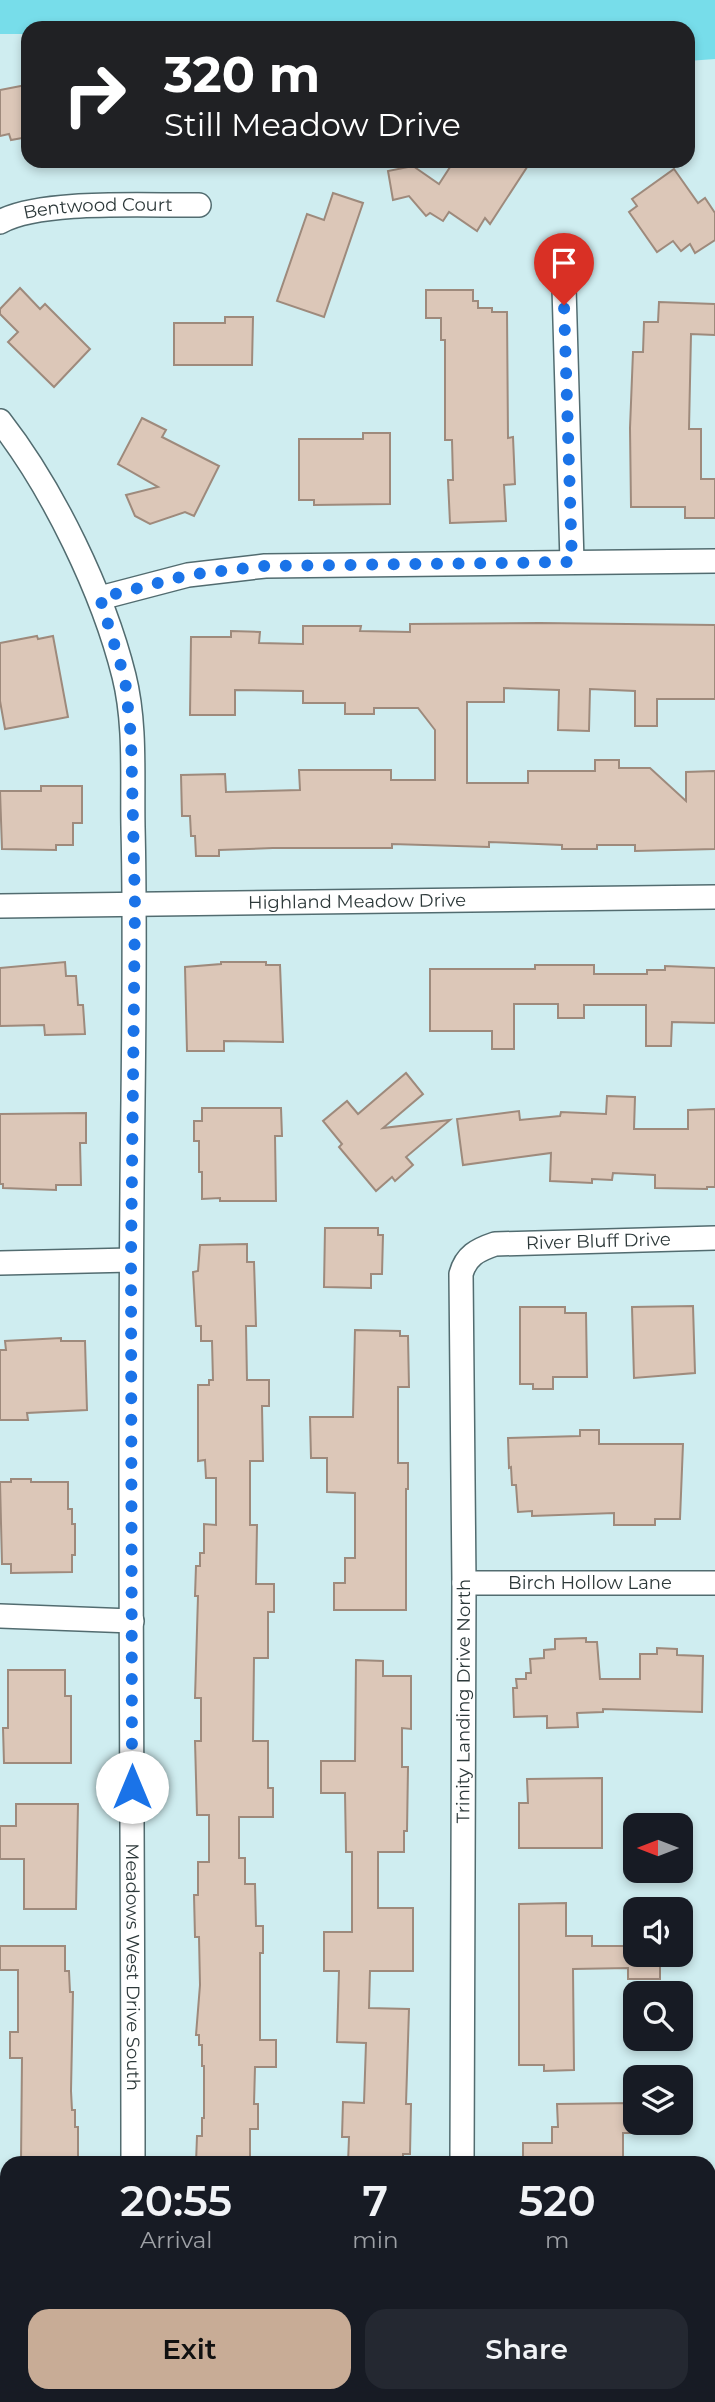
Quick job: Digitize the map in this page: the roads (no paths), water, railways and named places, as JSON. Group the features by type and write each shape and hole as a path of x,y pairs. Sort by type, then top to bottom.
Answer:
{"street":[{"name":"Bentwood Court","path":"0,222 56,208 199,205"},
{"path":"563,253 572,562"},
{"name":"Meadows West Drive South","path":"0,421 19,446 52,502 100,598 125,679 131,737 135,905 131,1260 133,2156"},
{"path":"100,598 188,575 265,566 715,561"},
{"name":"Highland Meadow Drive","path":"0,906 715,897"},
{"name":"River Bluff Drive","path":"482,1248 495,1244 715,1238"},
{"name":"Trinity Landing Drive North","path":"462,2156 464,1583 461,1274 471,1255 482,1248"},
{"path":"0,1263 131,1260"},
{"name":"Birch Hollow Lane","path":"464,1583 715,1583"},
{"path":"0,1616 132,1620"}]}
